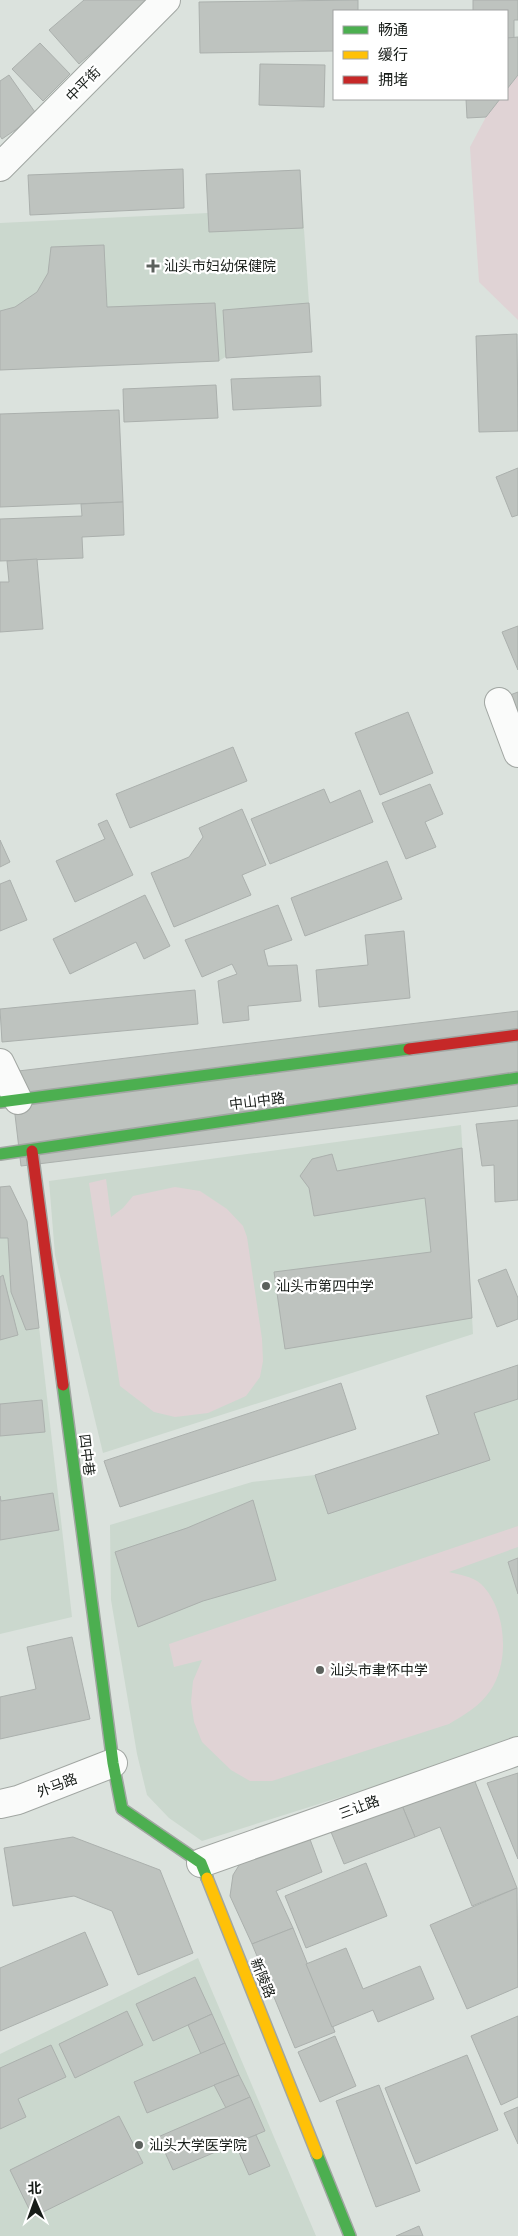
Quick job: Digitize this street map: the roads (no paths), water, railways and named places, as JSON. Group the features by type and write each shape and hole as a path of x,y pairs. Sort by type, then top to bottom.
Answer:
{"street":[{"name":"中平街","path":"0,167 166,0"},
{"path":"499,702 518,752"},
{"path":"0,1063 9,1101 518,1035"},
{"name":"中山中路","path":"0,1154 32,1151 222,1120 518,1078"},
{"name":"四中巷","path":"32,1151 113,1763"},
{"name":"三让路","path":"201,1863 518,1751"},
{"path":"113,1763 122,1809 201,1863"},
{"name":"外马路","path":"0,1804 18,1800 113,1763"},
{"name":"新陵路","path":"201,1863 350,2236"}],"place":[{"name":"汕头市妇幼保健院","path":"153,266"},
{"name":"汕头市第四中学","path":"266,1286"},
{"name":"汕头市聿怀中学","path":"320,1670"},
{"name":"汕头大学医学院","path":"139,2145"}]}
